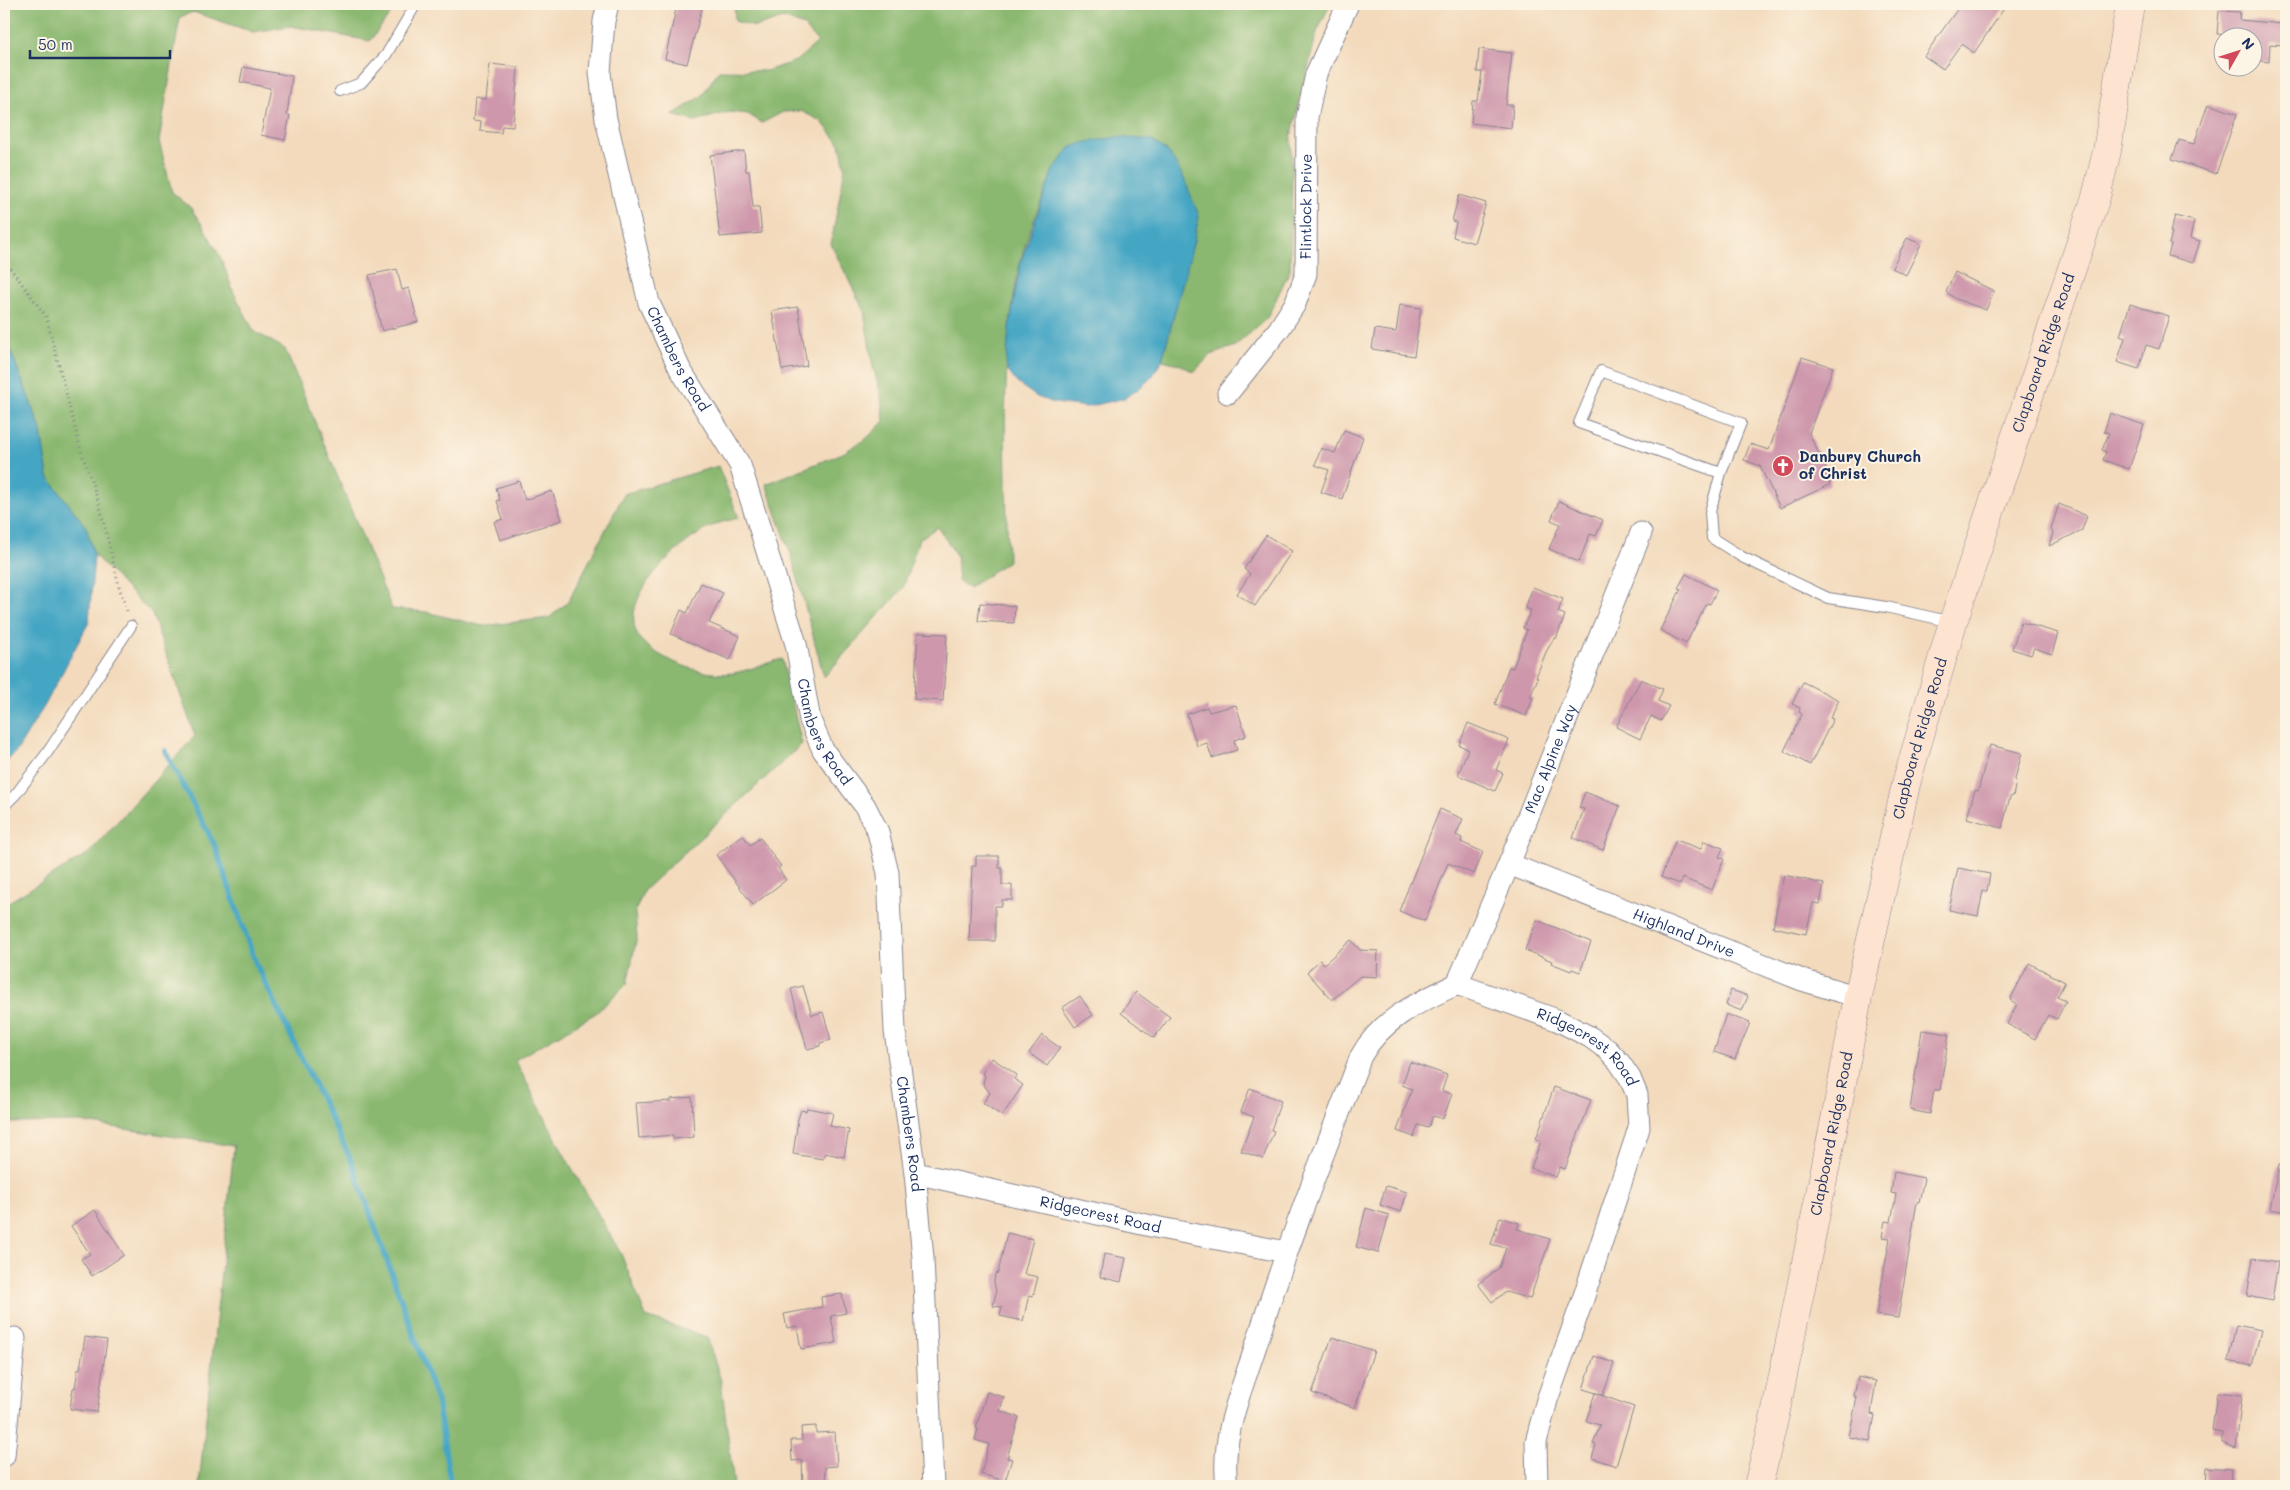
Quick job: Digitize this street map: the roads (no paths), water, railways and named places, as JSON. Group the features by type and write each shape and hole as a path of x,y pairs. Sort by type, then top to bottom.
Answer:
{"main road":[{"name":"Clapboard Ridge Road","path":"1758,1486 1779,1396 1838,1110 1858,997 1906,780 1953,622 2096,197 2108,142 2130,4"}],"street":[{"name":"Chambers Road","path":"608,4 604,21 600,72 606,118 649,302 680,370 740,465 796,644 810,720 823,750 865,806 878,832 888,873 895,1031 915,1173 923,1258 933,1486"},
{"name":"Flintlock Drive","path":"1228,393 1279,329 1295,304 1306,274 1307,118 1316,74 1348,4"},
{"name":"Mac Alpine Way","path":"1457,984 1509,864 1641,533"},
{"name":"Highland Drive","path":"1509,864 1802,980 1858,997"},
{"name":"Ridgecrest Road","path":"1457,984 1557,1020 1590,1038 1608,1050 1619,1062 1630,1078 1637,1095 1639,1128 1583,1300 1547,1400 1536,1442 1537,1486"},
{"path":"1227,1486 1226,1443 1235,1405 1286,1252 1361,1056 1368,1042 1390,1020 1457,984"},
{"name":"Ridgecrest Road","path":"915,1173 1160,1228 1286,1252"},
{"path":"4,1456 15,1338"}],"lane":[{"path":"340,91 360,83 386,55 416,4"},
{"path":"1721,473 1579,423 1601,371 1740,422 1721,473 1710,512 1712,538 1742,557 1828,598 1886,607 1953,622"},
{"path":"4,806 16,794 47,753 132,626"}],"water":[{"path":"1117,137 1151,140 1168,152 1183,176 1199,216 1193,244 1162,360 1152,377 1125,398 1087,407 1054,403 1037,397 1017,383 1007,370 1009,328 1021,261 1053,170 1070,148 1082,143"},
{"path":"4,334 40,427 48,477 86,527 94,555 89,622 45,705 16,752 4,764"}],"waterway":[{"path":"165,751 214,844 256,964 351,1160 437,1401 451,1486"}],"place":[{"name":"Danbury Church of Christ","path":"1783,466"}]}
